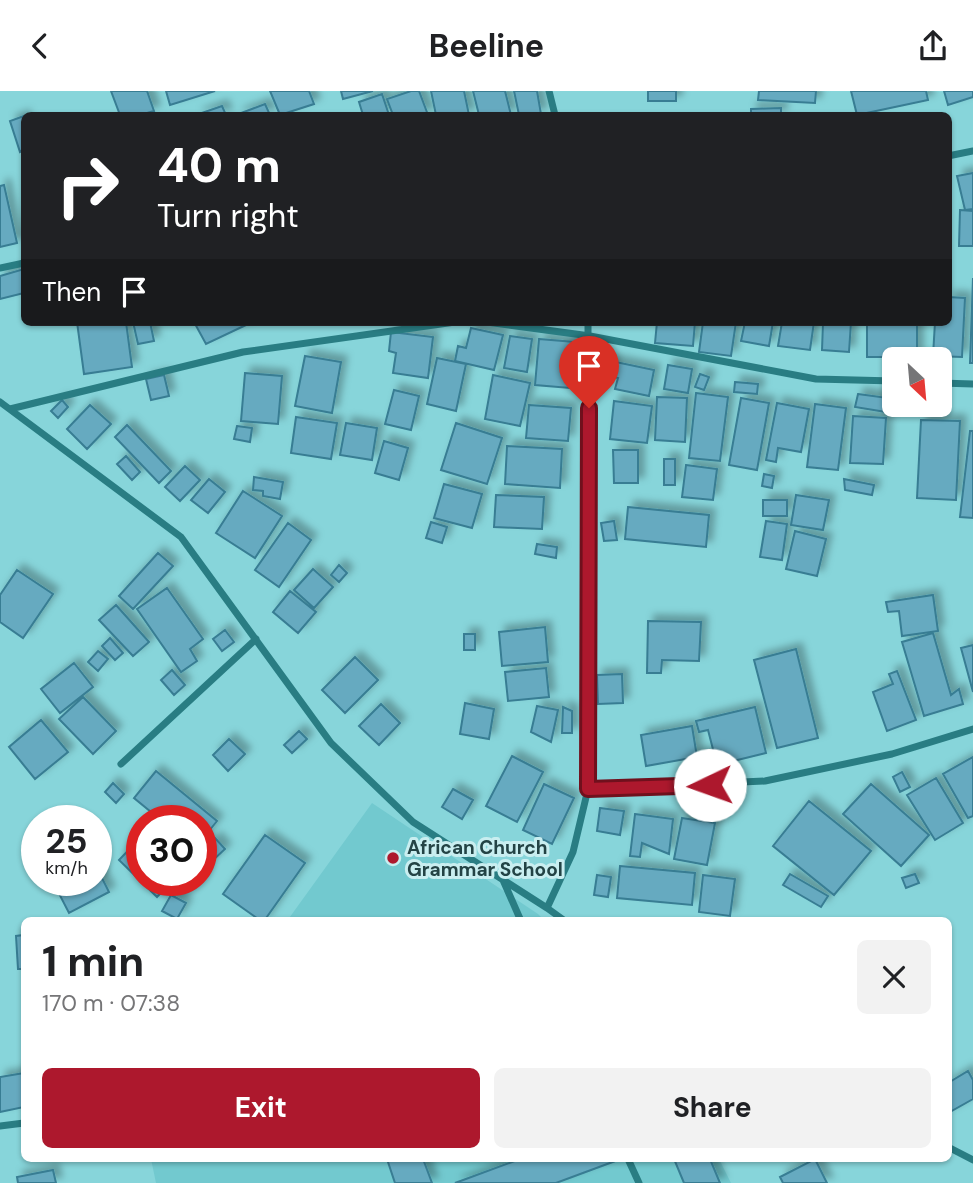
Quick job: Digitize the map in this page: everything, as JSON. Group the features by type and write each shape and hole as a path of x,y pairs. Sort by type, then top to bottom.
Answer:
{"street":[{"path":"549,91 554,112"},
{"path":"952,155 973,151"},
{"path":"0,268 21,264"},
{"path":"10,409 243,352 427,326"},
{"path":"516,326 590,336 816,379 882,381"},
{"path":"547,908 573,852 588,789 589,326"},
{"path":"952,383 973,384"},
{"path":"0,403 181,537 340,752 413,822 559,917"},
{"path":"121,764 256,639"},
{"path":"588,789 765,781 892,754 973,729"},
{"path":"502,879 519,917"},
{"path":"0,1126 21,1123"},
{"path":"952,1149 973,1160"},
{"path":"629,1162 639,1183"}],"shaded area":[{"name":"African Church Grammar School","path":"372,803 541,917 290,917"},
{"path":"152,1162 720,1162 731,1183 156,1183"}],"building":[{"path":"111,91 147,91 154,111 150,112 119,112"},
{"path":"166,91 215,91 170,105"},
{"path":"270,91 309,91 314,104 289,112 279,112"},
{"path":"341,91 373,91 343,99"},
{"path":"419,91 427,112 392,112 387,99"},
{"path":"431,91 464,91 468,112 435,112"},
{"path":"473,91 505,91 510,112 478,112"},
{"path":"514,91 537,91 541,112 518,112"},
{"path":"648,91 676,91 676,101 648,101"},
{"path":"759,91 816,91 815,103 758,100"},
{"path":"851,91 926,91 928,100 871,112 856,112"},
{"path":"944,91 973,91 973,97 948,105"},
{"path":"382,94 388,112 362,112 359,102"},
{"path":"265,104 269,112 244,112"},
{"path":"222,106 225,112 205,112"},
{"path":"781,108 781,112 751,112 751,109"},
{"path":"21,117 20,152 10,121"},
{"path":"973,173 973,209 965,210 957,176"},
{"path":"4,185 17,243 0,247 0,186"},
{"path":"960,210 973,211 973,246 959,246"},
{"path":"21,270 21,294 0,299 0,276"},
{"path":"973,278 973,363 970,363"},
{"path":"952,297 965,298 962,357 952,357 952,347 934,347 935,326 952,326"},
{"path":"78,326 127,326 132,367 84,374"},
{"path":"134,326 151,326 154,341 138,344"},
{"path":"196,326 244,326 206,344"},
{"path":"657,326 695,326 693,346 655,343"},
{"path":"702,326 735,326 731,356 699,352"},
{"path":"744,326 772,326 769,346 741,341"},
{"path":"781,326 813,326 810,350 778,346"},
{"path":"823,326 851,326 849,352 822,350"},
{"path":"867,326 917,326 917,347 882,347 882,357 867,357"},
{"path":"471,328 503,335 494,370 455,361 458,346 466,348"},
{"path":"391,332 433,337 428,378 393,373 396,353 389,351"},
{"path":"510,336 532,339 527,372 504,368"},
{"path":"539,339 575,342 570,388 535,385"},
{"path":"305,356 341,362 332,413 295,406"},
{"path":"437,358 466,364 456,411 427,404"},
{"path":"611,361 654,370 649,396 615,389 618,378 607,376"},
{"path":"668,365 692,369 688,393 664,389"},
{"path":"245,373 282,376 278,424 241,421"},
{"path":"700,374 709,377 704,390 695,387"},
{"path":"164,375 169,396 151,400 146,379"},
{"path":"493,375 530,383 520,426 485,419"},
{"path":"735,382 758,384 757,394 734,392"},
{"path":"394,390 419,396 411,430 385,424"},
{"path":"696,393 728,397 720,461 689,458"},
{"path":"858,394 882,397 882,411 855,407"},
{"path":"657,397 687,398 685,442 655,440"},
{"path":"741,398 769,403 757,470 729,465"},
{"path":"62,400 68,407 58,418 51,411"},
{"path":"614,401 652,406 647,443 610,439"},
{"path":"777,403 809,409 801,452 778,448 776,462 766,460"},
{"path":"815,404 846,408 838,470 807,467"},
{"path":"90,405 111,424 87,449 67,429"},
{"path":"529,405 571,408 568,441 526,438"},
{"path":"853,416 886,418 883,464 850,463"},
{"path":"296,417 337,423 331,459 291,453"},
{"path":"921,420 960,421 956,500 917,498"},
{"path":"346,423 377,428 372,460 340,455"},
{"path":"456,423 502,438 487,484 441,470"},
{"path":"127,425 171,471 159,483 115,437"},
{"path":"237,426 252,428 250,442 234,439"},
{"path":"970,431 973,431 973,518 960,517"},
{"path":"384,441 408,448 399,480 375,473"},
{"path":"507,446 562,449 560,488 505,484"},
{"path":"613,450 638,450 638,483 614,483"},
{"path":"126,456 140,472 132,480 117,464"},
{"path":"664,459 675,459 675,485 664,485"},
{"path":"686,465 717,469 713,500 682,497"},
{"path":"185,466 200,480 180,501 165,487"},
{"path":"764,474 774,476 772,488 762,486"},
{"path":"254,477 283,482 280,499 263,496 263,491 253,490"},
{"path":"209,479 225,492 208,513 191,500"},
{"path":"844,479 874,485 872,495 845,490"},
{"path":"444,484 482,494 472,528 434,518"},
{"path":"243,491 282,516 255,558 216,533"},
{"path":"496,495 544,497 542,529 494,527"},
{"path":"796,495 829,500 823,530 791,525"},
{"path":"763,500 787,500 787,516 763,516"},
{"path":"628,507 709,515 706,547 625,539"},
{"path":"614,521 617,540 604,541 601,523"},
{"path":"766,521 787,524 782,560 760,557"},
{"path":"431,522 447,527 442,543 426,538"},
{"path":"288,523 311,540 279,587 255,570"},
{"path":"795,531 826,539 817,576 786,569"},
{"path":"537,544 557,547 556,558 535,554"},
{"path":"158,553 173,566 133,609 119,596"},
{"path":"339,565 347,573 339,582 331,575"},
{"path":"313,569 333,587 314,608 294,590"},
{"path":"17,570 53,594 23,638 0,622 0,595"},
{"path":"167,588 203,639 190,649 197,661 181,672 137,609"},
{"path":"290,591 316,612 298,633 273,612"},
{"path":"933,595 938,631 902,636 899,611 888,612 886,602"},
{"path":"116,605 149,642 133,656 99,620"},
{"path":"648,621 701,622 699,661 662,660 661,673 647,673"},
{"path":"545,627 548,662 502,666 499,632"},
{"path":"225,630 234,642 222,651 213,639"},
{"path":"933,633 951,695 959,689 963,704 924,716 902,642"},
{"path":"464,634 475,634 475,650 464,650"},
{"path":"110,638 123,653 115,660 102,646"},
{"path":"973,645 973,692 961,648"},
{"path":"796,649 818,738 777,748 754,660"},
{"path":"98,651 108,659 98,671 88,662"},
{"path":"355,657 378,680 345,713 322,690"},
{"path":"74,663 93,687 60,713 41,689"},
{"path":"546,668 549,697 508,701 505,672"},
{"path":"172,670 185,685 174,695 161,680"},
{"path":"897,671 916,720 887,731 873,692 893,684 889,674"},
{"path":"622,674 623,703 598,704 597,675"},
{"path":"83,697 116,731 93,754 59,719"},
{"path":"465,703 494,709 489,739 460,734"},
{"path":"381,704 400,723 379,745 359,726"},
{"path":"537,706 558,710 551,742 531,732"},
{"path":"563,707 572,711 572,733 562,733"},
{"path":"755,707 766,753 717,765 708,730 699,732 696,721"},
{"path":"41,720 68,752 35,779 9,747"},
{"path":"692,726 697,757 646,766 641,735"},
{"path":"299,731 307,739 292,753 284,745"},
{"path":"229,739 245,754 228,771 213,755"},
{"path":"512,756 543,772 517,822 486,806"},
{"path":"973,757 973,816 968,818 943,774"},
{"path":"156,771 197,805 143,805 134,798"},
{"path":"902,772 910,787 900,792 893,777"},
{"path":"936,778 963,823 935,840 907,795"},
{"path":"113,783 124,794 116,803 105,792"},
{"path":"544,784 574,798 552,844 523,830"},
{"path":"871,784 929,835 901,866 843,814"},
{"path":"453,789 473,800 462,819 442,807"},
{"path":"809,801 871,851 834,895 773,846"},
{"path":"600,808 624,811 620,835 597,831"},
{"path":"635,814 673,819 669,854 642,843 640,857 630,856"},
{"path":"682,818 715,823 707,865 674,859"},
{"path":"265,835 305,863 267,917 255,917 223,894"},
{"path":"217,840 225,849 217,856"},
{"path":"126,853 126,867 119,860"},
{"path":"620,866 695,873 692,905 617,898"},
{"path":"790,874 828,896 821,907 783,885"},
{"path":"915,874 919,883 906,888 902,878"},
{"path":"597,875 611,877 608,897 594,895"},
{"path":"703,875 735,879 730,916 699,912"},
{"path":"60,896 101,896 69,913"},
{"path":"170,896 186,903 178,917 162,911"},
{"path":"21,935 21,969 18,969 16,936"},
{"path":"968,1071 973,1080 973,1099 952,1111 952,1081"},
{"path":"21,1074 21,1108 0,1112 0,1077"},
{"path":"388,1162 424,1162 432,1183 395,1183"},
{"path":"512,1162 613,1162 556,1183 455,1183"},
{"path":"675,1162 711,1162 720,1183 684,1183"},
{"path":"809,1162 816,1162 827,1183 783,1183 780,1177"},
{"path":"53,1170 56,1183 18,1183 17,1177"}],"place":[{"name":"African Church Grammar School","path":"393,858"}],"route":[{"path":"589,408 588,789 626,790 710,785"}]}
